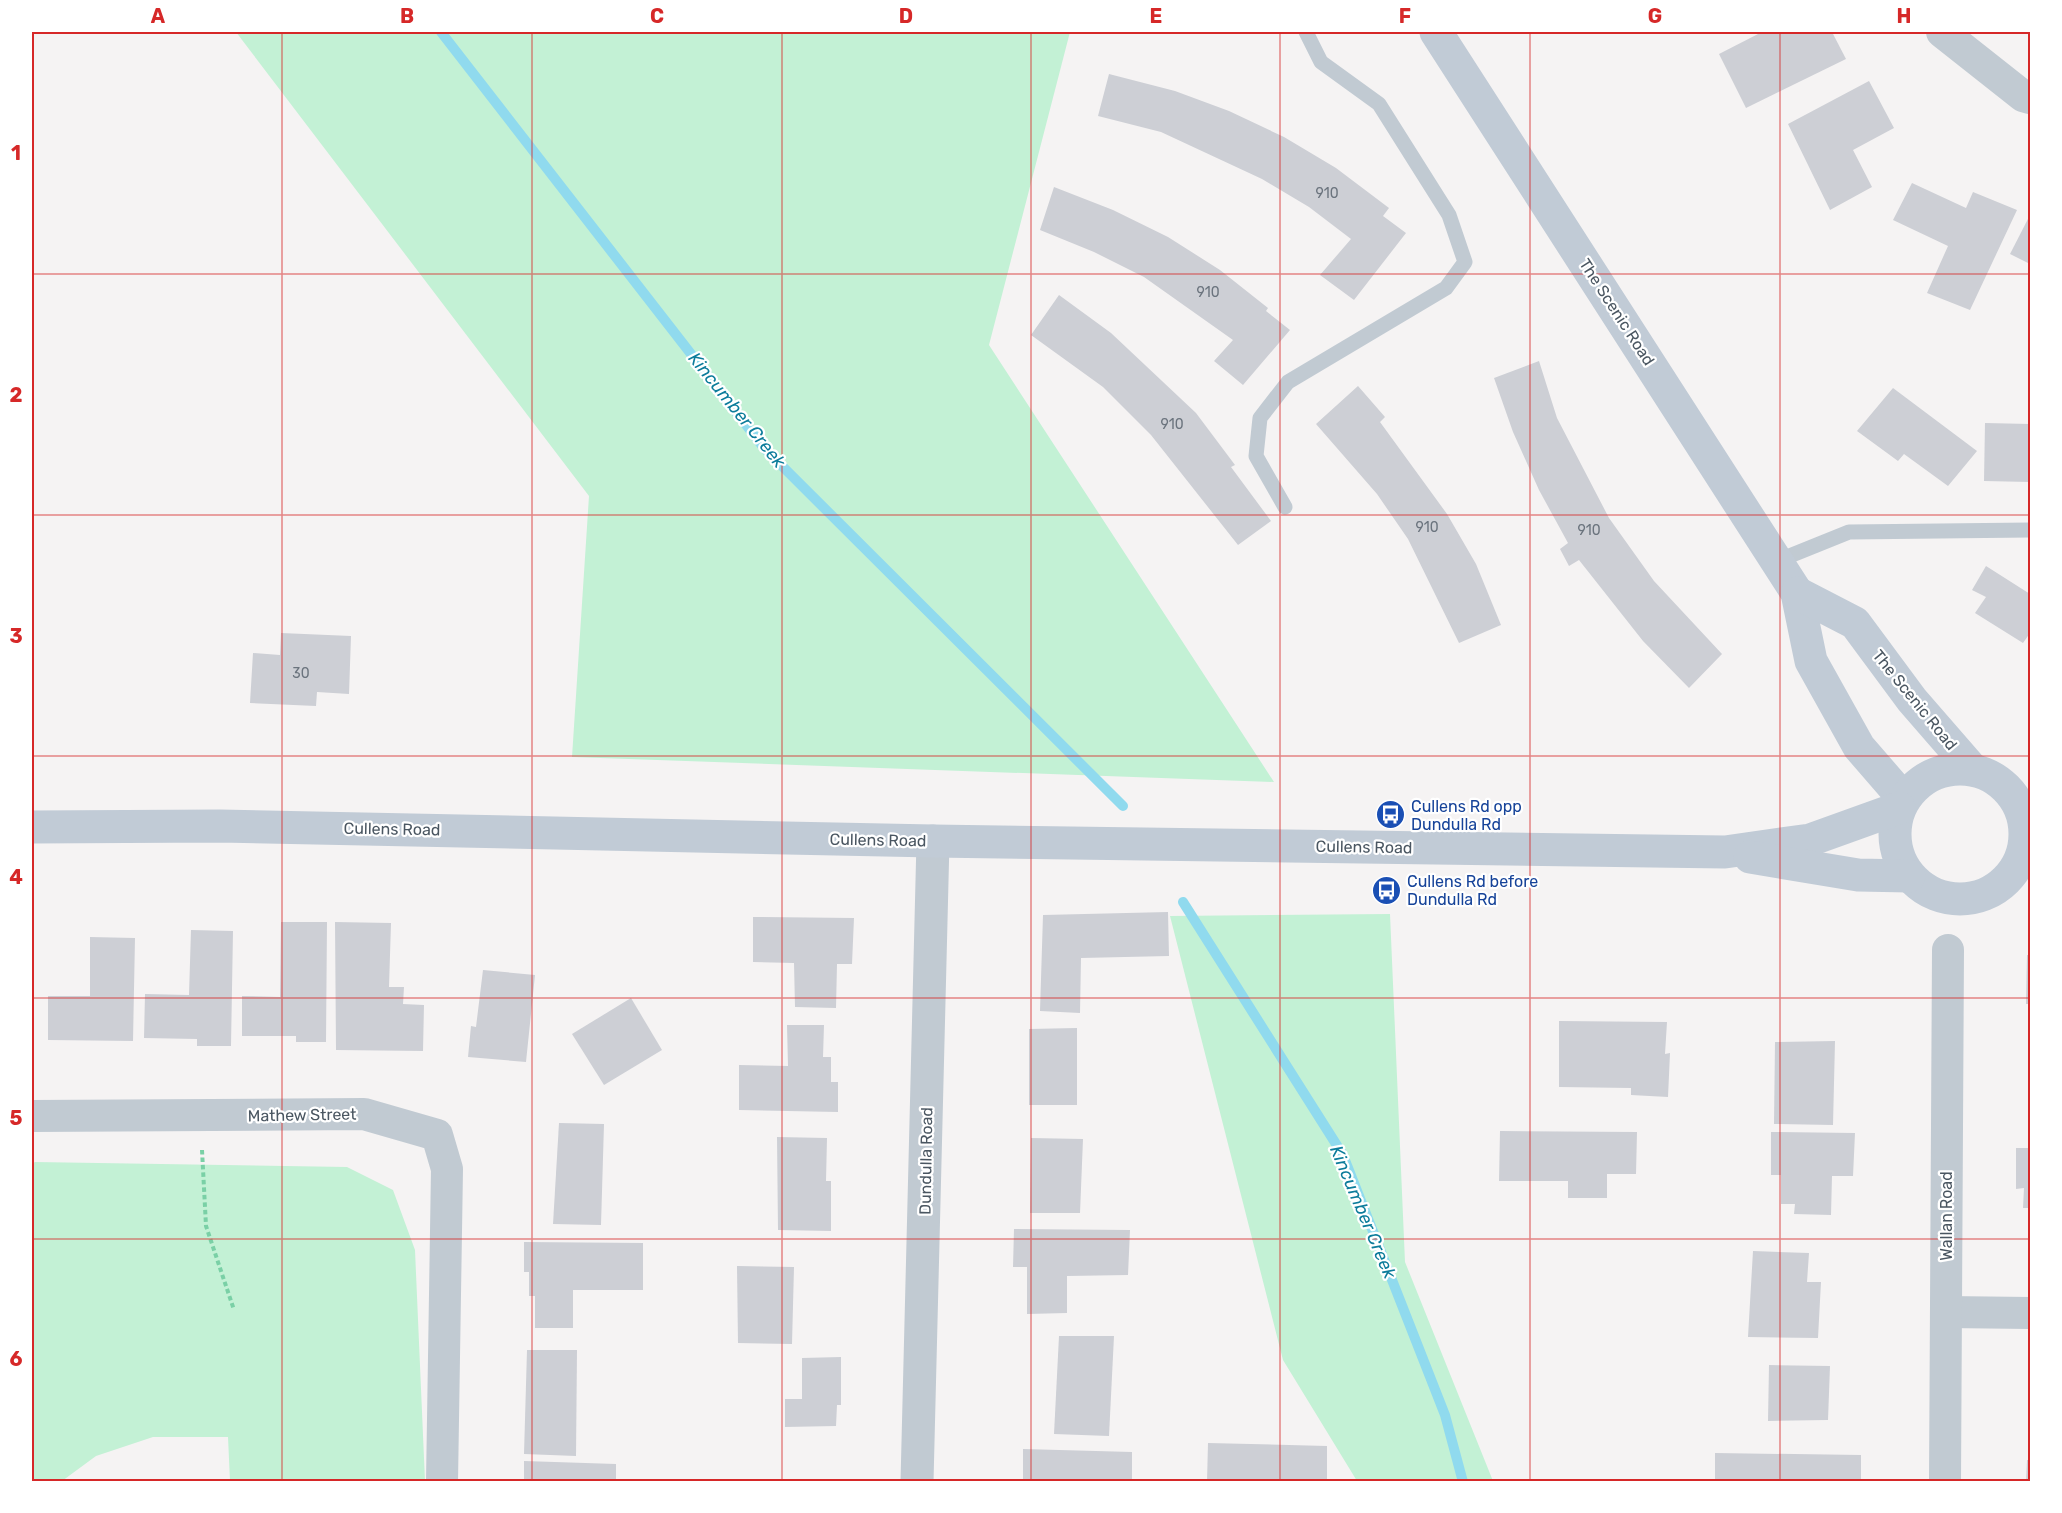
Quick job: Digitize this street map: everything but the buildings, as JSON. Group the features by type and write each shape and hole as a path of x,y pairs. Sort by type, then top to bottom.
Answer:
{"main road":[{"name":"The Scenic Road","path":"1436,32 1797,593 1810,661 1859,747 1901,803"},
{"name":"The Scenic Road","path":"1797,593 1855,623 1912,700 1972,770"},
{"path":"2003,784 2016,800 2024,818 2026,837 2022,856 2022,872 1981,896 1961,900 1942,897 1923,889 1909,876 1899,861 1894,843 1894,825 1901,803 1917,784 1934,773 1952,768 1972,770 1989,775 2003,784 2031,802"},
{"name":"Cullens Road","path":"32,827 220,826 933,841 1725,852 1810,840 1901,803"},
{"name":"Cullens Road","path":"1725,852 1858,875 1909,876"}],"street":[{"path":"1942,32 2023,96 2031,98"},
{"name":"Dundulla Road","path":"917,1482 933,841"},
{"name":"Wallan Road","path":"1945,1482 1948,950"},
{"name":"Mathew Street","path":"32,1116 364,1114 437,1135 447,1169 442,1482"},
{"path":"1946,1312 2031,1313"}],"lane":[{"path":"1285,507 1256,456 1260,418 1288,382 1446,288 1465,262 1449,215 1379,104 1320,62 1306,32"},
{"path":"1777,561 1849,532 2031,530"}],"path":[{"path":"200,1116 206,1226 234,1310"}],"green space":[{"path":"236,32 1070,32 989,345 1274,782 572,757 589,496"},
{"path":"1390,914 1405,1262 1493,1481 1357,1481 1283,1360 1170,916"},
{"path":"35,1162 347,1167 393,1190 415,1250 425,1481 230,1481 228,1437 153,1437 96,1456 62,1481 32,1481 32,1164"}],"waterway":[{"name":"Kincumber Creek","path":"441,32 764,448 1123,806"},
{"name":"Kincumber Creek","path":"1183,902 1343,1155 1445,1415 1463,1482"}],"place":[{"name":"Cullens Rd opp Dundulla Rd","path":"1390,815"},
{"name":"Cullens Rd before Dundulla Rd","path":"1386,890"}]}
